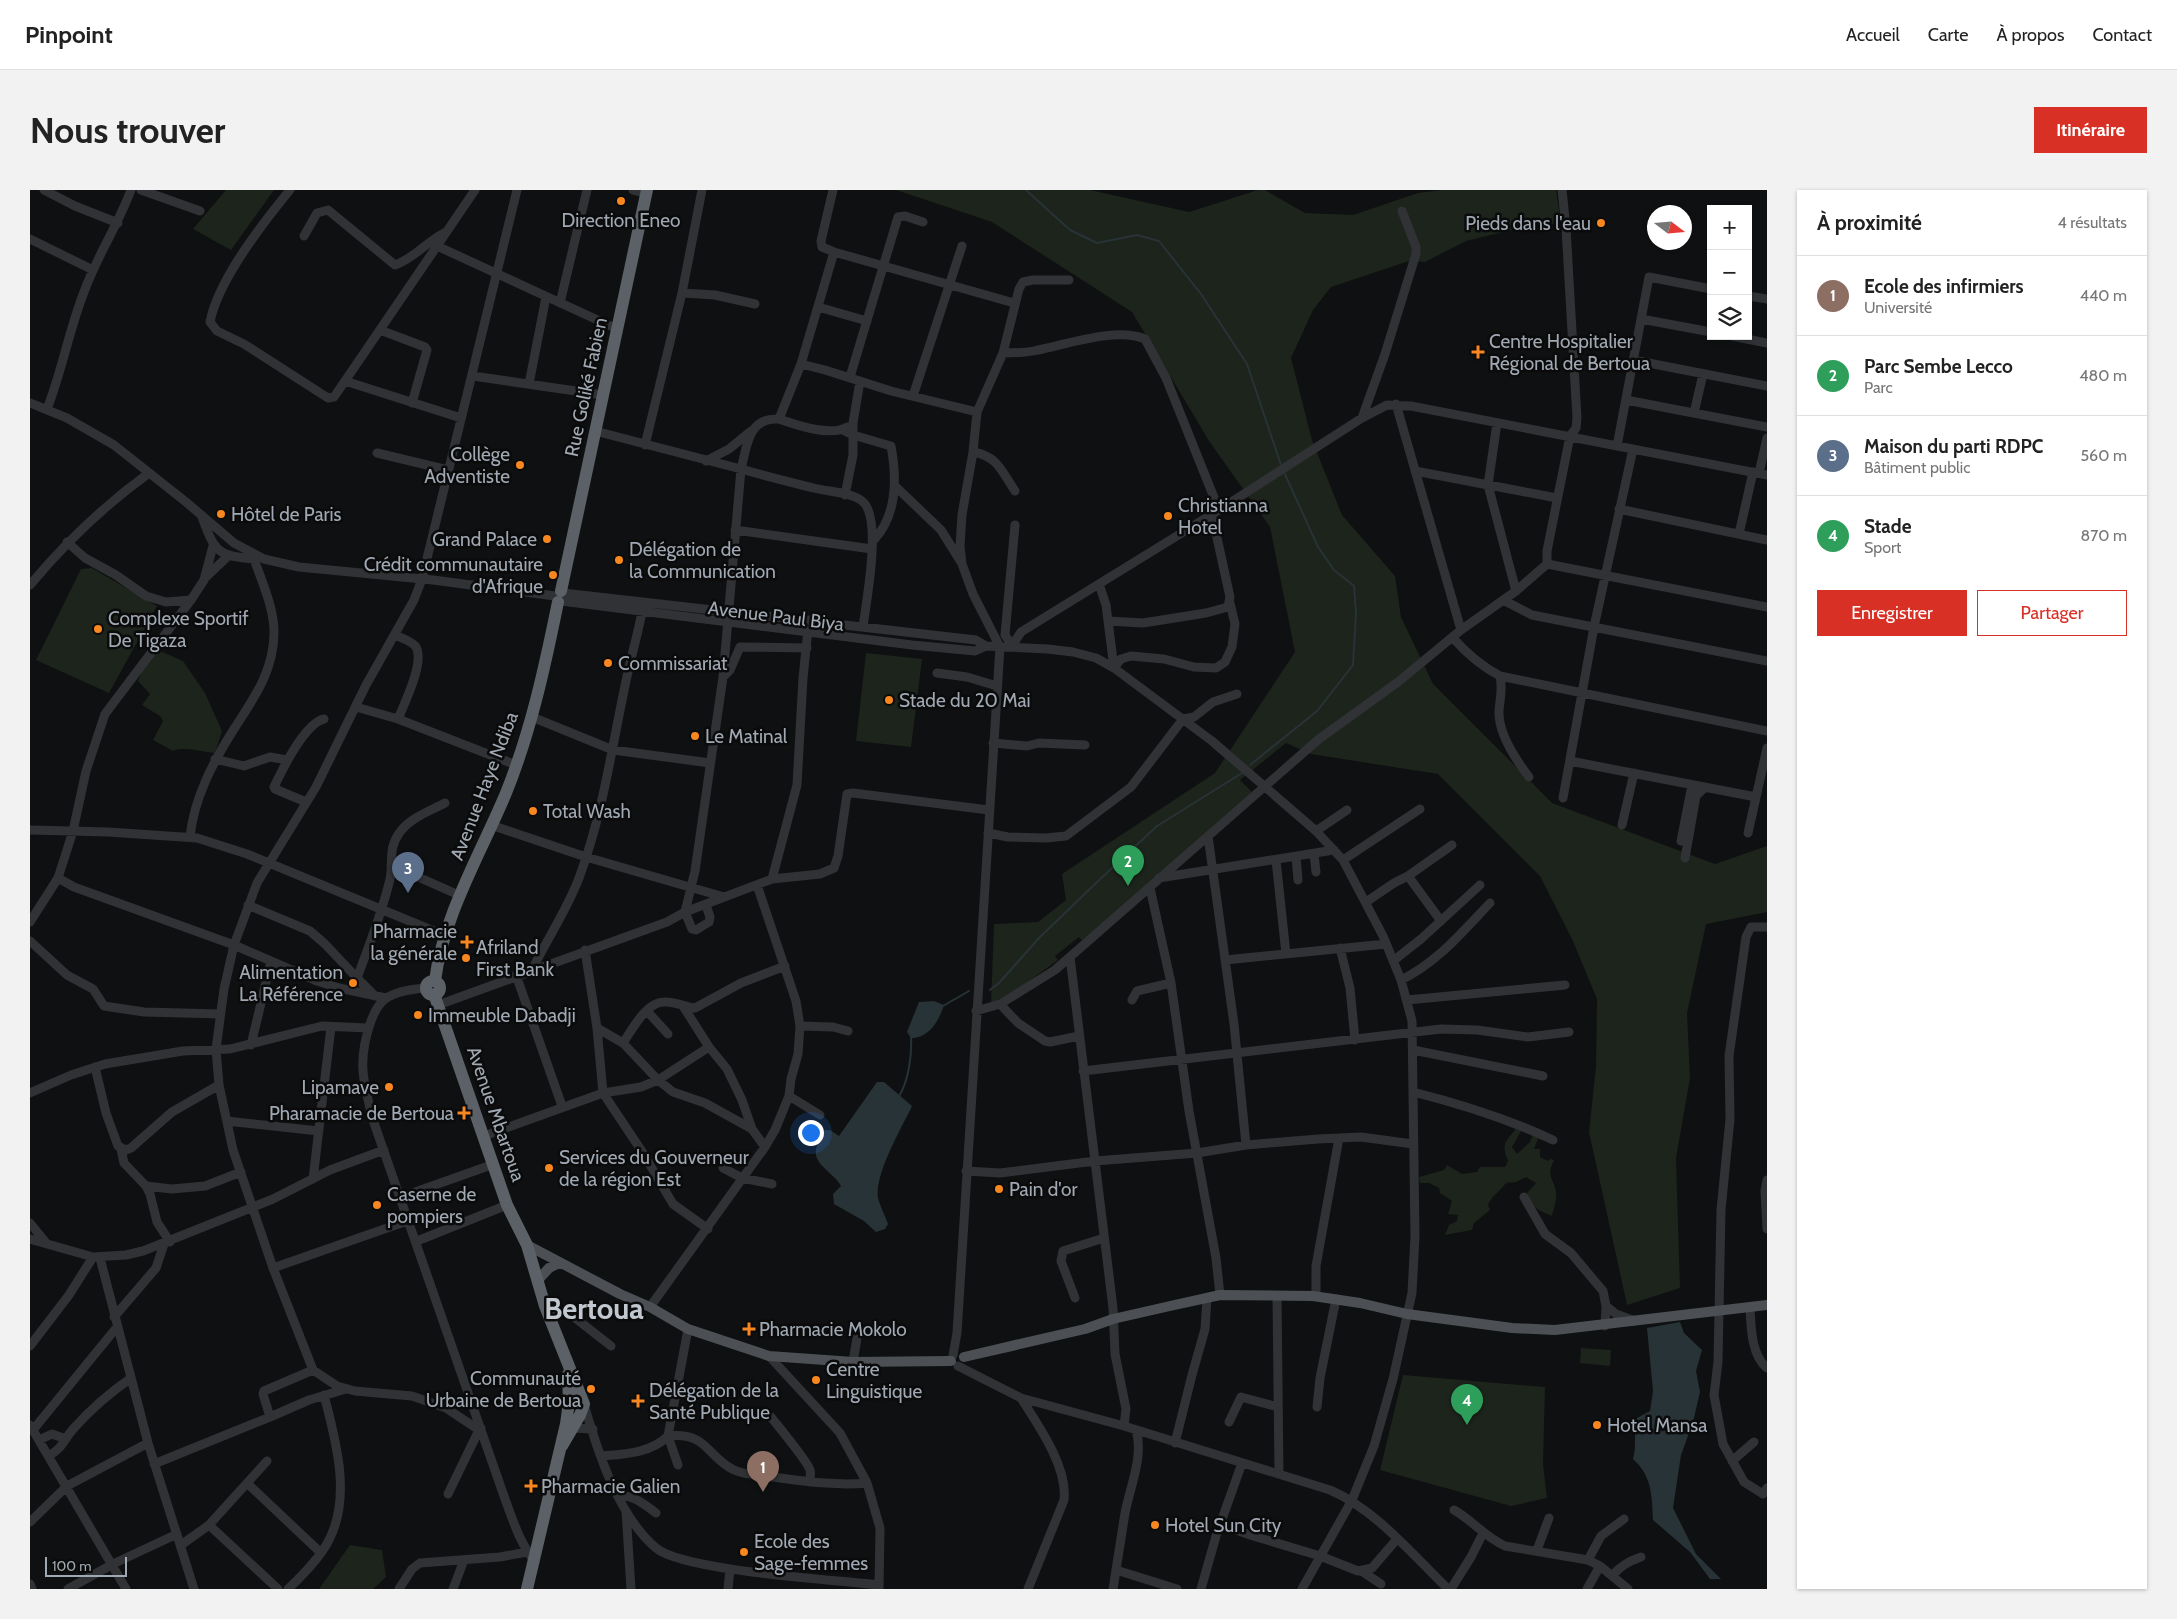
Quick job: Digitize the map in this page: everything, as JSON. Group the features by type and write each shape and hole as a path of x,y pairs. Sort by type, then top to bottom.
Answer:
{"highway":[{"name":"Rue Goliké Fabien","path":"560,596 647,192"},
{"name":"Avenue Haye Ndiba","path":"433,992 446,936 516,765 532,717 560,596"},
{"name":"Avenue Mbartoua","path":"433,992 508,1204 527,1245 546,1306 584,1404"},
{"path":"568,1363 570,1426"},
{"path":"527,1589 531,1557 562,1446 570,1426 584,1404"}],"main road":[{"path":"527,1245 559,1263 650,1307 688,1329 769,1356 853,1362 959,1359 1220,1295 1316,1296 1408,1314 1512,1328 1554,1330 1605,1326 1767,1305"},
{"path":"539,1283 538,1280 543,1274 559,1263"}],"street":[{"path":"44,190 75,206 118,223"},
{"path":"47,409 58,382 71,330 93,270 118,223 131,190"},
{"path":"141,190 200,211"},
{"path":"290,190 261,228 221,288 210,322 217,331 244,344 328,398 334,397 345,382 476,190"},
{"path":"480,1429 446,1408 412,1396 338,1386 313,1370 251,1208 233,1150 219,1084 216,1049 220,1014 234,945 248,905 268,864 316,787 356,707 414,600 422,579 517,190"},
{"path":"560,303 587,190"},
{"path":"633,190 647,192"},
{"path":"645,446 682,293 702,190"},
{"path":"833,190 821,241 822,247 1014,304"},
{"path":"976,1012 1000,1004 1055,970 1318,739 1398,682 1462,630 1516,591 1547,564 1547,551 1557,498 1570,436 1576,428 1577,418 1562,190"},
{"path":"304,236 317,213 328,210 395,265 406,261 434,237 446,232"},
{"path":"1362,418 1385,354 1416,254 1416,246 1402,211"},
{"path":"850,378 898,218 905,216 922,222"},
{"path":"30,239 93,270"},
{"path":"437,246 618,329"},
{"path":"913,396 962,246"},
{"path":"779,419 801,364 834,252"},
{"path":"1617,446 1649,277 1707,288"},
{"path":"962,564 960,546 962,515 973,452 977,412 1003,353 1014,304 1023,282 1034,280 1069,280"},
{"path":"682,293 715,295 755,304"},
{"path":"528,384 546,296"},
{"path":"1752,297 1767,299"},
{"path":"818,307 867,321"},
{"path":"1641,319 1707,331"},
{"path":"380,330 425,346 427,350 412,403"},
{"path":"1003,353 1035,351 1103,337 1129,334 1145,339 1166,378 1216,512 1235,624 1232,647 1225,662 1216,668 1194,667 1164,659 1131,656 1121,659 1114,668"},
{"path":"1752,340 1767,343"},
{"path":"1633,360 1767,386"},
{"path":"801,364 977,412"},
{"path":"1694,413 1703,374"},
{"path":"473,376 603,395"},
{"path":"845,495 853,455 853,423 860,381"},
{"path":"345,382 461,418"},
{"path":"1626,400 1767,427"},
{"path":"30,404 47,409 92,431 149,472 234,543 264,559"},
{"path":"1396,404 1462,630"},
{"path":"1012,646 1021,632 1216,512 1362,418 1387,405 1396,404 1760,473"},
{"path":"706,461 729,449 752,430 768,420 779,419 815,429 842,430 891,446 895,486 892,509 883,530 874,540"},
{"path":"842,430 853,423"},
{"path":"1497,423 1488,485 1516,591"},
{"path":"706,905 710,917 709,922 696,930 692,929 685,912 692,887 723,677 741,469 752,430"},
{"path":"595,432 845,495 863,502 869,510 874,540 863,628"},
{"path":"1739,534 1760,473 1767,438"},
{"path":"1563,798 1594,627 1633,449"},
{"path":"973,452 986,454 995,461 1015,492"},
{"path":"377,453 448,470"},
{"path":"1415,471 1557,498"},
{"path":"30,585 68,542 123,492 149,472"},
{"path":"895,486 941,530 962,564 973,594 1000,647 966,1171 957,1333 959,1359 978,1375 1021,1398 1124,1426 1330,1490 1352,1500 1397,1539 1448,1588 1471,1557 1483,1533"},
{"path":"1619,509 1767,540"},
{"path":"201,516 213,546 228,556 264,559 299,567 422,579 560,596 642,611 728,623 975,651 986,646 1012,646 1073,652 1096,658 1114,668 1183,719 1316,831 1343,860 1366,902 1386,944 1407,1000 1413,1033 1415,1236 1412,1293 1408,1314 1393,1379 1374,1446 1352,1500 1302,1589"},
{"path":"1012,646 1005,636 1015,525"},
{"path":"735,530 872,549"},
{"path":"68,542 85,558 120,578 146,596 166,602 191,600"},
{"path":"204,580 213,546"},
{"path":"30,922 58,878 73,831 86,771 105,714 204,580 228,556"},
{"path":"190,837 192,819 197,803 216,759 253,703 266,678 273,652 273,624 266,594 254,559"},
{"path":"1547,564 1606,574 1767,607"},
{"path":"1099,584 1108,621 1114,668"},
{"name":"Avenue Paul Biya","path":"560,596 645,600 863,628 976,640 986,646"},
{"path":"532,970 561,916 586,857 613,750 626,680 645,600"},
{"path":"1503,600 1532,615 1767,661"},
{"path":"1108,621 1143,623 1206,613 1228,607 1230,603"},
{"path":"772,879 797,785 810,620"},
{"path":"395,636 412,643 418,652 417,665 410,689 398,719"},
{"path":"1453,638 1480,665 1500,676 1767,731"},
{"path":"723,677 730,670 740,647 807,648"},
{"path":"937,673 997,686"},
{"path":"1500,676 1503,688 1499,712 1505,736 1515,758 1529,777"},
{"path":"988,833 1008,837 1060,838 1066,836 1131,787 1183,719 1194,717 1213,702 1237,694"},
{"path":"356,707 398,719 516,765"},
{"path":"532,717 613,750 710,762"},
{"path":"306,802 274,788 287,760 314,723 324,719"},
{"path":"994,743 1027,746 1039,744 1085,745"},
{"path":"1748,833 1767,748"},
{"path":"216,759 244,766 270,756 287,760"},
{"path":"1570,761 1756,797"},
{"path":"1622,825 1634,774"},
{"path":"1680,841 1692,784"},
{"path":"1686,858 1696,796 1705,787"},
{"path":"399,1589 412,1569 420,1563 500,1557 531,1557 515,1527 410,1220 373,1120 361,1064 368,1028 374,1012 386,998 405,991 433,992 516,975 667,922 685,912 772,879 820,874 834,868 838,856 847,794 853,793 989,810"},
{"path":"357,978 389,881 390,854 393,842 401,830 410,822 445,803"},
{"path":"1343,860 1420,809"},
{"path":"1316,831 1348,810"},
{"path":"491,825 586,857 724,897"},
{"path":"30,830 190,837 224,846 446,936"},
{"path":"1208,836 1237,1053 1246,1145"},
{"path":"1366,902 1408,876 1452,845"},
{"path":"1159,878 1334,850"},
{"path":"1314,854 1316,872"},
{"path":"1296,857 1298,880"},
{"path":"1276,860 1286,954"},
{"path":"391,865 461,896"},
{"path":"1408,876 1441,921"},
{"path":"58,878 74,887 234,945 317,980 386,998"},
{"path":"650,1307 708,1229 765,1147 775,1130 789,1096 791,1079 798,1054 800,1026 796,1001 757,885"},
{"path":"1393,961 1480,885"},
{"path":"1150,888 1171,983 1181,1059 1216,1258 1220,1295"},
{"path":"1401,980 1416,973 1435,959 1490,903"},
{"path":"248,905 310,931 375,996"},
{"path":"1766,1494 1744,1482 1723,1444 1714,1395 1718,1362 1722,1185 1730,1133 1729,1056 1731,1034 1748,930 1756,926 1767,927"},
{"path":"30,941 67,974 93,988 104,1006 144,1012 220,1014"},
{"path":"1225,960 1386,944"},
{"path":"1340,948 1350,988 1355,1040"},
{"path":"585,950 597,1028 603,1093 643,1153 673,1204 708,1229"},
{"path":"1070,957 1104,1238 1115,1354 1126,1409 1124,1426"},
{"path":"251,1045 271,961"},
{"path":"623,1043 647,1011 660,1002 666,1001 695,1008 741,983 785,966"},
{"path":"516,975 562,1106"},
{"path":"1132,1000 1137,991 1171,983"},
{"path":"1407,1000 1566,985"},
{"path":"1000,1004 1018,1023 1045,1041 1050,1042 1079,1036"},
{"path":"683,1006 709,1047 727,1069 742,1100 752,1129 765,1147"},
{"path":"647,1011 668,1034"},
{"path":"800,1026 848,1031"},
{"path":"313,1179 331,1027"},
{"path":"30,1093 71,1074 95,1067 183,1051 251,1045 311,1028 368,1028"},
{"path":"597,1028 623,1043 658,1080 673,1092 705,1103 752,1129"},
{"path":"1084,1071 1462,1029 1528,1038 1569,1032"},
{"path":"484,1136 562,1106 603,1093 641,1087 658,1080 709,1047"},
{"path":"1413,1050 1543,1076"},
{"path":"95,1067 106,1113 118,1146 122,1149 124,1163 146,1186 157,1222 167,1243 156,1268 114,1317"},
{"path":"122,1149 131,1148 172,1112 219,1084"},
{"path":"1413,1092 1447,1100 1552,1140"},
{"path":"789,1096 820,1115"},
{"path":"227,1121 319,1131"},
{"path":"966,1171 1000,1172 1095,1161 1197,1153 1246,1145 1339,1138 1361,1137 1413,1144"},
{"path":"1316,1296 1316,1266 1339,1138"},
{"path":"30,1239 97,1257 126,1255 167,1243 251,1208 330,1170 384,1150"},
{"path":"401,1197 494,1164"},
{"path":"723,1168 742,1178 772,1184"},
{"path":"146,1186 172,1189 204,1186 241,1172"},
{"path":"1767,1180 1765,1190 1767,1228"},
{"path":"1524,1197 1545,1234 1571,1254 1603,1290 1606,1306 1605,1326"},
{"path":"416,1241 508,1204"},
{"path":"273,1268 410,1220"},
{"path":"30,1223 47,1244"},
{"path":"1075,1298 1061,1261 1063,1251 1104,1238"},
{"path":"97,1257 154,1464 194,1589"},
{"path":"30,1346 97,1257"},
{"path":"1277,1296 1279,1474"},
{"path":"1175,1443 1192,1375 1206,1330 1207,1298"},
{"path":"1317,1407 1322,1368 1336,1299"},
{"path":"546,1306 570,1314 611,1346"},
{"path":"1606,1306 1616,1314 1637,1322"},
{"path":"1750,1308 1751,1332 1758,1354 1767,1368"},
{"path":"116,1327 32,1427 126,1589"},
{"path":"678,1465 668,1436 688,1329"},
{"path":"853,1362 857,1338"},
{"path":"569,1402 584,1404 602,1456 626,1511 657,1549 683,1560 730,1568 879,1587 880,1528 867,1483 840,1433 769,1356"},
{"path":"270,1417 263,1394 264,1391 313,1370"},
{"path":"48,1456 58,1450 86,1416 131,1378"},
{"path":"154,1464 346,1388"},
{"path":"288,1589 321,1553 336,1524 339,1483 336,1438 324,1396"},
{"path":"1229,1422 1241,1397 1278,1408"},
{"path":"1021,1398 1039,1426 1059,1467 1066,1487 1064,1500 1028,1589"},
{"path":"771,1417 807,1462 810,1470 810,1482"},
{"path":"570,1426 593,1429"},
{"path":"448,1494 480,1429"},
{"path":"1113,1589 1136,1462 1139,1440 1136,1430"},
{"path":"39,1440 52,1434 66,1439"},
{"path":"602,1456 638,1452 661,1443 668,1436 679,1435 701,1441 724,1464 740,1472 842,1486 867,1483"},
{"path":"1732,1461 1754,1442"},
{"path":"30,1522 67,1486 148,1443"},
{"path":"181,1545 209,1525 267,1461"},
{"path":"1201,1589 1220,1524 1242,1463"},
{"path":"246,1483 321,1553"},
{"path":"618,1495 627,1495 642,1502 656,1513"},
{"path":"1454,1510 1466,1516 1483,1533 1504,1546 1588,1560 1600,1566 1628,1589"},
{"path":"626,1511 631,1589"},
{"path":"1537,1550 1549,1518"},
{"path":"1588,1560 1602,1536 1624,1519"},
{"path":"1220,1524 1363,1572 1381,1584"},
{"path":"209,1525 278,1589"},
{"path":"68,1589 113,1564 177,1534"},
{"path":"1363,1572 1372,1568 1397,1539"},
{"path":"1612,1576 1630,1560 1641,1557"},
{"path":"453,1589 464,1560"},
{"path":"1587,1589 1600,1566"},
{"path":"728,1589 730,1568"},
{"path":"1116,1570 1177,1589"},
{"path":"262,1589 269,1581"},
{"path":"30,1584 32,1589"}],"shaded area":[{"path":"226,190 274,190 231,250 193,229"},
{"path":"896,190 1090,190 1189,212 1258,190 1265,190 1305,213 1353,215 1418,193 1442,190 1556,190 1561,223 1528,226 1466,241 1425,262 1409,261 1331,287 1313,310 1291,358 1312,440 1342,515 1395,576 1401,617 1433,684 1552,803 1715,864 1767,846 1767,912 1706,924 1687,1013 1690,1078 1676,1158 1680,1288 1627,1305 1589,1132 1596,1066 1597,999 1572,939 1540,876 1438,774 1311,754 1286,743 1240,780 1252,792 1083,942 1079,937 1055,956 1058,960 1026,983 991,1004 994,924 1038,922 1066,900 1062,874 1215,773 1295,652 1270,527 1209,441 1132,312 992,222"},
{"name":"Complexe Sportif De Tigaza","path":"92,568 157,606 109,693 36,660 81,569"},
{"path":"158,650 183,661 205,693 222,731 215,753 187,749 173,751 153,740 163,721 160,716 142,705 150,694 138,681 141,673"},
{"name":"Stade du 20 Mai","path":"866,653 922,659 911,747 856,741"},
{"path":"934,1001 944,1005 933,1027 923,1035 911,1038 907,1032 919,1002"},
{"path":"877,1082 884,1082 912,1106 884,1164 880,1177 878,1198 888,1224 885,1229 876,1232 864,1221 834,1204 833,1194 841,1186 819,1162 816,1157 816,1151 825,1130 830,1130 839,1136"},
{"path":"1516,1129 1521,1131 1512,1147 1517,1154 1530,1142 1533,1134 1539,1136 1534,1149 1540,1149 1540,1157 1548,1161 1550,1159 1554,1160 1550,1174 1556,1191 1552,1216 1530,1202 1527,1193 1536,1183 1526,1177 1516,1182 1506,1183 1488,1205 1490,1210 1474,1223 1472,1230 1445,1235 1449,1225 1457,1221 1458,1215 1448,1214 1452,1201 1440,1193 1439,1188 1429,1183 1420,1183 1419,1177 1444,1170 1447,1165 1462,1174 1477,1172 1480,1167 1505,1167 1508,1161 1505,1144"},
{"path":"1680,1322 1684,1333 1702,1350 1696,1371 1700,1392 1693,1422 1681,1455 1673,1508 1696,1554 1721,1579 1710,1579 1690,1552 1653,1520 1650,1487 1644,1472 1633,1459 1637,1418 1650,1411 1653,1391 1647,1328"},
{"path":"1581,1348 1611,1350 1610,1366 1580,1363"},
{"path":"1403,1375 1545,1387 1543,1464 1547,1498 1511,1506 1380,1470"},
{"path":"350,1545 382,1550 386,1577 373,1589 319,1589"}],"waterway":[{"path":"1026,190 1070,230 1097,243 1137,235 1159,241 1201,294 1247,364 1281,465"},
{"path":"1250,765 1317,711 1353,665 1356,613 1354,586 1334,570 1318,547 1284,472"},
{"path":"990,990 999,983 1039,938 1157,826 1242,773"},
{"path":"943,1006 969,991"},
{"path":"898,1098 905,1084 909,1068 911,1035"}],"place":[{"name":"Direction Eneo","path":"621,201"},
{"name":"Pieds dans l'eau","path":"1601,223"},
{"name":"Centre Hospitalier Régional de Bertoua","path":"1478,352"},
{"name":"Collège Adventiste","path":"520,465"},
{"name":"Hôtel de Paris","path":"221,514"},
{"name":"Christianna Hotel","path":"1168,516"},
{"name":"Grand Palace","path":"547,539"},
{"name":"Délégation de la Communication","path":"619,560"},
{"name":"Crédit communautaire d'Afrique","path":"553,575"},
{"name":"Complexe Sportif De Tigaza","path":"98,629"},
{"name":"Commissariat","path":"608,663"},
{"name":"Stade du 20 Mai","path":"889,700"},
{"name":"Le Matinal","path":"695,736"},
{"name":"Total Wash","path":"533,811"},
{"name":"Parc Sembe Lecco","path":"1128,886"},
{"name":"Maison du parti RDPC","path":"408,893"},
{"name":"Pharmacie la générale","path":"467,942"},
{"name":"Afriland First Bank","path":"466,958"},
{"name":"Alimentation La Référence","path":"353,983"},
{"name":"Immeuble Dabadji","path":"418,1015"},
{"name":"Lipamave","path":"389,1087"},
{"name":"Pharamacie de Bertoua","path":"464,1113"},
{"name":"Services du Gouverneur de la région Est","path":"549,1168"},
{"name":"Pain d'or","path":"999,1189"},
{"name":"Caserne de pompiers","path":"377,1205"},
{"name":"Pharmacie Mokolo","path":"749,1329"},
{"name":"Centre Linguistique","path":"816,1380"},
{"name":"Communauté Urbaine de Bertoua","path":"591,1389"},
{"name":"Délégation de la Santé Publique","path":"638,1401"},
{"name":"Stade","path":"1467,1425"},
{"name":"Hotel Mansa","path":"1597,1425"},
{"name":"Pharmacie Galien","path":"531,1486"},
{"name":"Ecole des infirmiers","path":"763,1492"},
{"name":"Hotel Sun City","path":"1155,1525"},
{"name":"Ecole des Sage-femmes","path":"744,1552"}],"district":[{"name":"Bertoua","path":"594,1308"}]}
